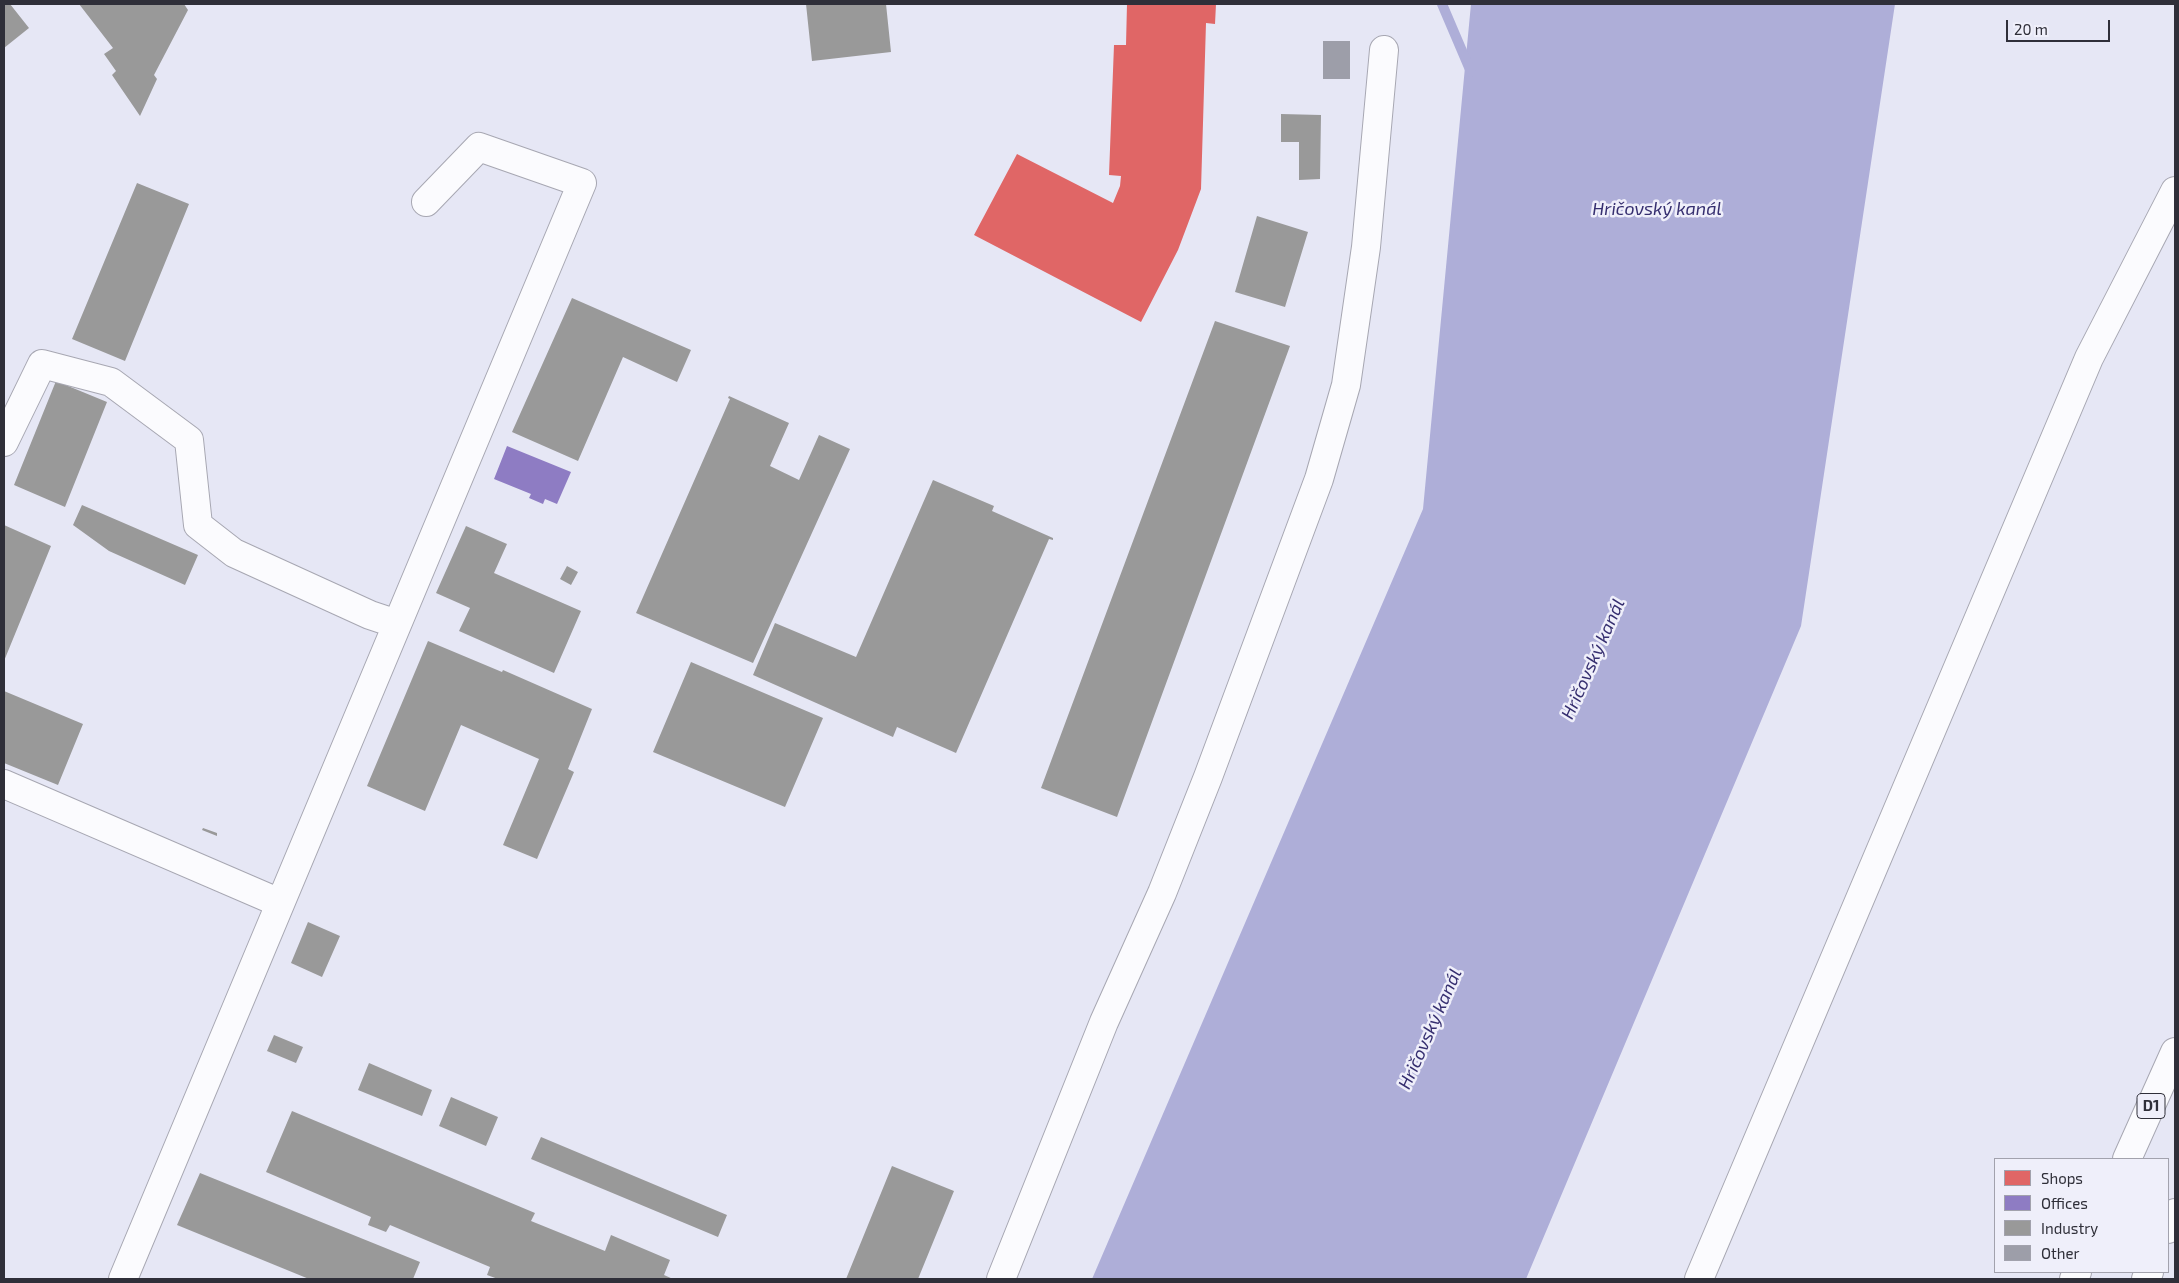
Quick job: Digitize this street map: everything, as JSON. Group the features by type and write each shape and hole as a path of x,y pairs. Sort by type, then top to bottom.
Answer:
{"main road":[{"path":"1001,1279 1100,1031 1176,857 1319,479 1347,375 1366,247 1384,50"},
{"path":"123,1279 582,183 479,147 426,202"},
{"path":"1699,1279 2089,358 2175,190"},
{"path":"4,442 42,364 111,382 189,440 198,525 234,553 370,615 397,624"},
{"path":"4,784 280,903"},
{"name":"D1","path":"2127,1158 2175,1052"},
{"path":"2169,1228 2175,1213"}],"water":[{"name":"Hričovský kanál","path":"1471,4 1895,4 1801,626 1526,1279 1092,1279 1423,509"}],"building: Shops":[{"path":"1127,4 1216,4 1215,24 1206,23 1201,189 1178,250 1141,322 974,235 1017,154 1113,203 1120,186 1121,176 1109,175 1114,45 1126,45"}],"building: Offices":[{"path":"507,446 571,472 557,504 545,499 543,504 529,498 531,494 494,479"}],"building: Industry":[{"path":"4,4 10,4 29,28 4,48"},
{"path":"79,4 184,4 188,10 154,75 157,79 140,116 112,75 116,71 104,54 113,48"},
{"path":"806,4 886,4 891,52 812,61"},
{"path":"1281,114 1321,115 1320,179 1299,180 1299,142 1281,142"},
{"path":"137,183 189,204 125,361 72,339"},
{"path":"1257,216 1308,232 1285,307 1235,292"},
{"path":"572,298 691,350 677,382 623,357 578,461 512,432"},
{"path":"1215,321 1290,346 1117,817 1041,788"},
{"path":"56,381 107,402 65,507 14,485"},
{"path":"729,396 789,423 770,466 799,480 819,435 850,449 753,663 636,613 730,399 728,398"},
{"path":"933,480 994,506 992,511 1053,538 1053,540 1049,539 956,753 897,727 893,737 753,675 775,623 856,657"},
{"path":"82,505 198,555 185,585 109,551 73,525"},
{"path":"4,525 51,546 4,661"},
{"path":"466,526 507,544 494,573 581,611 554,673 459,631 470,608 436,593"},
{"path":"567,566 578,572 571,585 560,579"},
{"path":"428,641 502,672 503,670 592,709 568,769 574,772 537,859 503,845 539,759 461,725 425,811 367,786"},
{"path":"691,662 823,718 785,807 653,752"},
{"path":"4,691 83,724 58,785 4,763"},
{"path":"203,828 217,833 217,836 202,830"},
{"path":"308,922 340,936 322,977 291,963"},
{"path":"274,1035 303,1047 296,1063 267,1051"},
{"path":"369,1063 432,1090 422,1116 358,1090"},
{"path":"451,1097 498,1117 486,1146 439,1126"},
{"path":"292,1111 535,1213 531,1221 605,1251 611,1235 670,1260 664,1275 673,1279 498,1279 487,1275 490,1267 390,1225 386,1232 368,1225 371,1217 266,1172"},
{"path":"541,1137 727,1215 718,1237 531,1159"},
{"path":"892,1166 954,1191 918,1279 846,1279"},
{"path":"200,1173 420,1262 413,1279 309,1279 177,1225"}],"building: Other":[{"path":"1323,41 1350,41 1350,79 1323,79"}],"waterway":[{"path":"1442,4 1471,72"}]}
